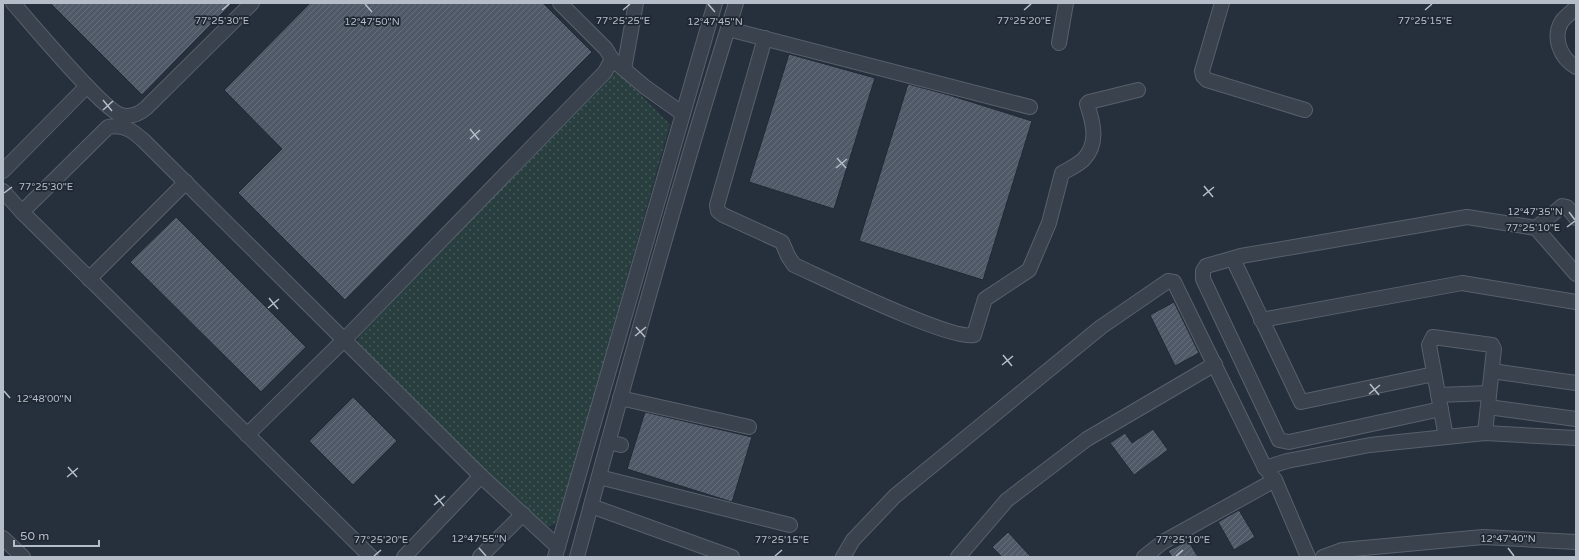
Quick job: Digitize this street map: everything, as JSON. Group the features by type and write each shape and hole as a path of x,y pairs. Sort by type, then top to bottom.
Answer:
{"street":[{"path":"13,3 87,86 114,111 122,115 138,115 252,3"},
{"path":"560,3 606,49 612,59 683,114"},
{"path":"624,69 636,3"},
{"path":"557,552 715,3"},
{"path":"577,557 599,477 615,444 620,398 648,298 736,3"},
{"path":"1059,43 1066,3"},
{"path":"1222,3 1202,71 1203,76 1207,80 1305,110"},
{"path":"1576,7 1562,21 1558,33 1559,47 1567,59 1576,67"},
{"path":"728,29 1030,107"},
{"path":"765,38 717,205 718,211 722,215 782,242 794,265 939,329 967,337 974,335 985,299 1030,270 1049,223 1062,173 1084,160 1092,143 1095,132 1087,104 1089,102 1138,90"},
{"path":"248,435 345,339 605,72 612,59"},
{"path":"3,171 87,86"},
{"path":"22,212 108,127 115,126 132,130 345,339 481,476 523,514 557,552"},
{"path":"89,279 186,182"},
{"path":"3,191 89,279 371,557"},
{"path":"1536,228 1562,206 1567,207 1576,218"},
{"path":"1441,409 1289,442 1279,440 1204,279 1203,271 1206,266 1233,259 1467,217 1536,228 1576,274"},
{"path":"1233,259 1301,402 1434,374"},
{"path":"843,557 853,540 895,496 1102,327 1168,281 1174,282 1265,468 1275,480 1308,557"},
{"path":"1262,320 1462,283 1576,302"},
{"path":"631,294 648,298"},
{"path":"1446,437 1429,344 1433,337 1492,345 1494,349 1492,372 1484,433"},
{"path":"958,557 1007,500 1087,439 1215,364"},
{"path":"1492,372 1576,383"},
{"path":"1438,395 1488,400 1576,419"},
{"path":"620,398 749,427"},
{"path":"1265,468 1288,461 1370,445 1484,433 1576,438"},
{"path":"404,557 481,476"},
{"path":"599,477 790,525"},
{"path":"1144,557 1163,542 1275,480"},
{"path":"591,506 732,557"},
{"path":"480,557 523,514"},
{"path":"1323,557 1342,550 1483,537 1576,542"},
{"path":"3,538 23,557"}],"green space":[{"path":"617,71 670,124 560,516 554,524 545,526 538,525 359,346 358,339 361,331"}],"building":[{"path":"50,3 232,3 142,95"},
{"path":"310,3 543,3 592,52 345,300 238,193 282,149 224,90"},
{"path":"789,54 875,78 834,209 749,182"},
{"path":"908,84 1032,121 983,280 859,241"},
{"path":"176,217 306,347 261,392 130,262"},
{"path":"1174,302 1199,353 1175,366 1150,315"},
{"path":"353,397 397,441 353,485 309,441"},
{"path":"645,412 752,437 732,502 627,469"},
{"path":"1153,429 1168,450 1134,475 1110,443 1125,433 1132,443"},
{"path":"1239,510 1255,537 1234,550 1218,522"},
{"path":"1008,532 1031,557 1002,557 992,547"},
{"path":"1188,540 1198,557 1172,557 1168,551"}]}
